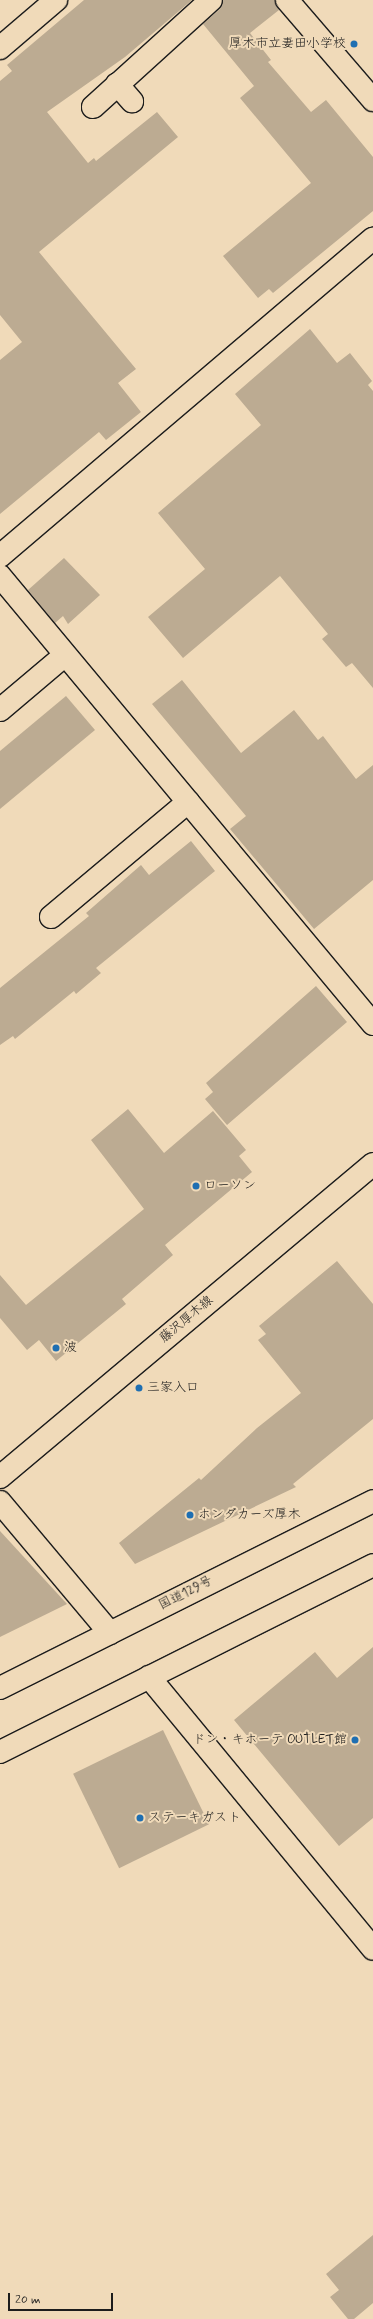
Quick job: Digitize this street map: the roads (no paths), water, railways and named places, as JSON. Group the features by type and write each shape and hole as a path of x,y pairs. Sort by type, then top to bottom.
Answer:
{"main road":[{"path":"0,48 56,0"},
{"path":"93,106 211,0"},
{"path":"287,0 373,100"},
{"path":"117,84 132,101"},
{"path":"0,556 373,239"},
{"path":"0,576 373,1024"},
{"path":"0,710 65,655"},
{"path":"51,917 188,802"},
{"name":"藤沢厚木線","path":"0,1477 373,1164"},
{"name":"国道129号","path":"0,1688 373,1501"},
{"path":"0,1502 110,1633"},
{"path":"0,1752 373,1565"},
{"path":"149,1678 373,1950"}],"place":[{"name":"厚木市立妻田小学校","path":"354,44"},
{"name":"ローソン","path":"196,1186"},
{"name":"波","path":"56,1348"},
{"name":"三家入口","path":"139,1388"},
{"name":"ホンダカーズ厚木","path":"190,1515"},
{"name":"ドン・キホーテ OUTLET館","path":"355,1740"},
{"name":"ステーキガスト","path":"140,1818"}]}
